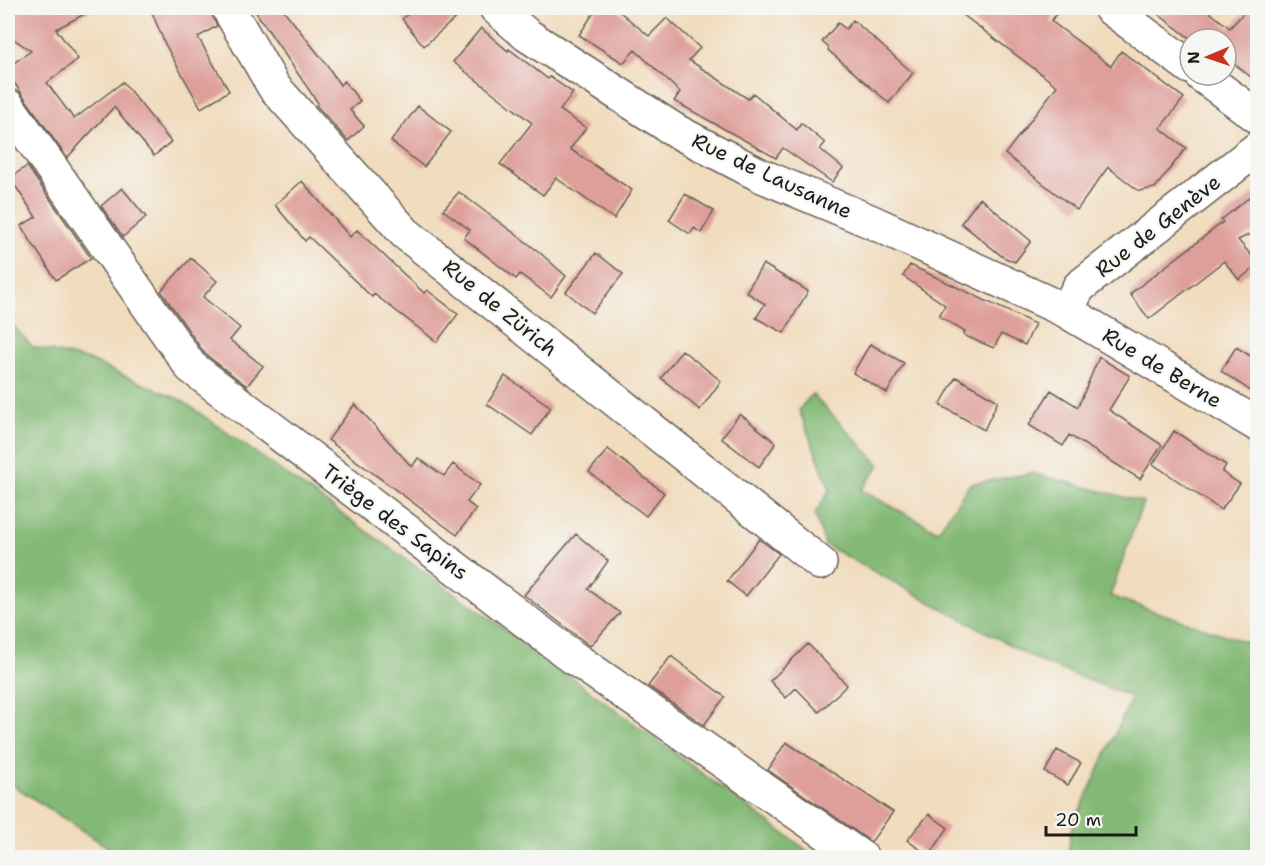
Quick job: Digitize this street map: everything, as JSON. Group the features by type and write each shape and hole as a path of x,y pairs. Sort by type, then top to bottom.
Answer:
{"street":[{"name":"Rue de Zürich","path":"228,8 274,87 405,233 820,563"},
{"name":"Rue de Lausanne","path":"496,8 527,35 640,110 707,147 760,175 872,222 1066,311"},
{"path":"1110,8 1178,58"},
{"path":"1217,87 1257,117"},
{"name":"Triège des Sapins","path":"8,106 191,367 574,658 862,858"},
{"name":"Rue de Genève","path":"1066,311 1079,287 1257,148"},
{"name":"Rue de Berne","path":"1066,311 1257,425"}],"green space":[{"path":"8,321 33,347 88,360 181,400 527,645 816,857 123,857 8,782"},
{"path":"812,394 880,465 861,490 938,531 970,484 1032,473 1143,502 1110,596 1251,644 1257,642 1257,857 1068,857 1071,830 1132,697 1041,662 825,545 815,514 830,489 799,410"}],"building":[{"path":"18,8 96,8 56,29 78,59 47,83 74,119 123,82 171,142 154,156 114,107 67,158 8,74 8,67 31,51 8,35 8,22"},
{"path":"150,8 209,8 217,26 198,37 229,91 201,108 165,44"},
{"path":"253,8 282,8 340,85 344,81 360,101 350,110 364,126 348,141 316,105 318,103"},
{"path":"415,8 467,8 424,46 402,19"},
{"path":"597,8 615,8 649,36 667,18 700,48 689,60 748,99 753,93 797,130 801,123 825,143 820,149 843,168 832,182 783,148 776,158 674,101 680,92 635,50 623,63 579,35"},
{"path":"954,8 1061,8 1051,21 1111,66 1121,51 1184,98 1160,128 1186,148 1155,188 1139,191 1108,167 1077,210 1005,154 1057,86"},
{"path":"1150,8 1204,8 1229,27 1178,27 1178,29"},
{"path":"1248,8 1257,8 1257,82 1238,67 1238,27 1231,27"},
{"path":"853,20 913,73 889,103 828,50 829,48 822,42 838,23 846,29"},
{"path":"481,28 508,51 509,49 548,79 550,77 573,93 560,110 586,128 570,149 632,190 614,219 556,178 543,195 500,164 532,123 453,62"},
{"path":"418,106 451,132 424,167 391,141"},
{"path":"27,166 91,258 56,280 21,226 36,217 10,178"},
{"path":"302,181 350,237 357,230 424,293 427,290 458,314 437,342 374,294 372,297 309,237 305,241 275,205"},
{"path":"122,188 146,217 123,237 101,206"},
{"path":"1257,191 1257,231 1238,240 1257,262 1257,265 1239,280 1224,261 1149,319 1130,294 1223,222 1221,220"},
{"path":"459,192 538,251 566,276 551,297 520,274 516,279 464,238 470,230 443,210"},
{"path":"685,194 714,211 701,233 694,228 690,234 669,220"},
{"path":"980,198 1031,241 1015,262 1003,257 961,223"},
{"path":"596,253 623,274 592,313 566,292"},
{"path":"191,258 217,281 203,297 240,328 230,340 263,366 247,386 205,354 161,291"},
{"path":"763,264 808,291 784,333 756,318 765,304 746,292"},
{"path":"910,265 1035,324 1025,345 1001,334 994,348 963,335 965,332 939,316 945,305 903,276"},
{"path":"870,344 904,363 887,393 853,373"},
{"path":"1236,347 1257,360 1257,395 1221,371"},
{"path":"682,350 721,381 700,410 661,378"},
{"path":"1099,357 1130,376 1109,410 1162,445 1140,479 1069,435 1063,446 1029,425 1051,390 1078,407"},
{"path":"505,376 551,407 532,435 487,404"},
{"path":"956,377 998,401 984,430 940,405"},
{"path":"355,404 412,467 418,458 444,476 453,464 480,485 467,502 476,509 457,535 328,440"},
{"path":"740,414 776,443 759,467 721,438"},
{"path":"1174,431 1226,465 1222,472 1240,484 1221,510 1153,464"},
{"path":"608,449 664,493 646,516 589,472"},
{"path":"576,534 608,561 588,589 620,613 590,646 524,595"},
{"path":"759,539 779,554 746,596 727,581"},
{"path":"808,644 847,685 819,712 796,688 786,698 770,681"},
{"path":"671,656 725,697 704,725 648,686"},
{"path":"786,742 893,812 871,842 768,770"},
{"path":"1057,750 1081,763 1068,785 1045,772"},
{"path":"929,814 948,828 929,856 907,840"}]}
